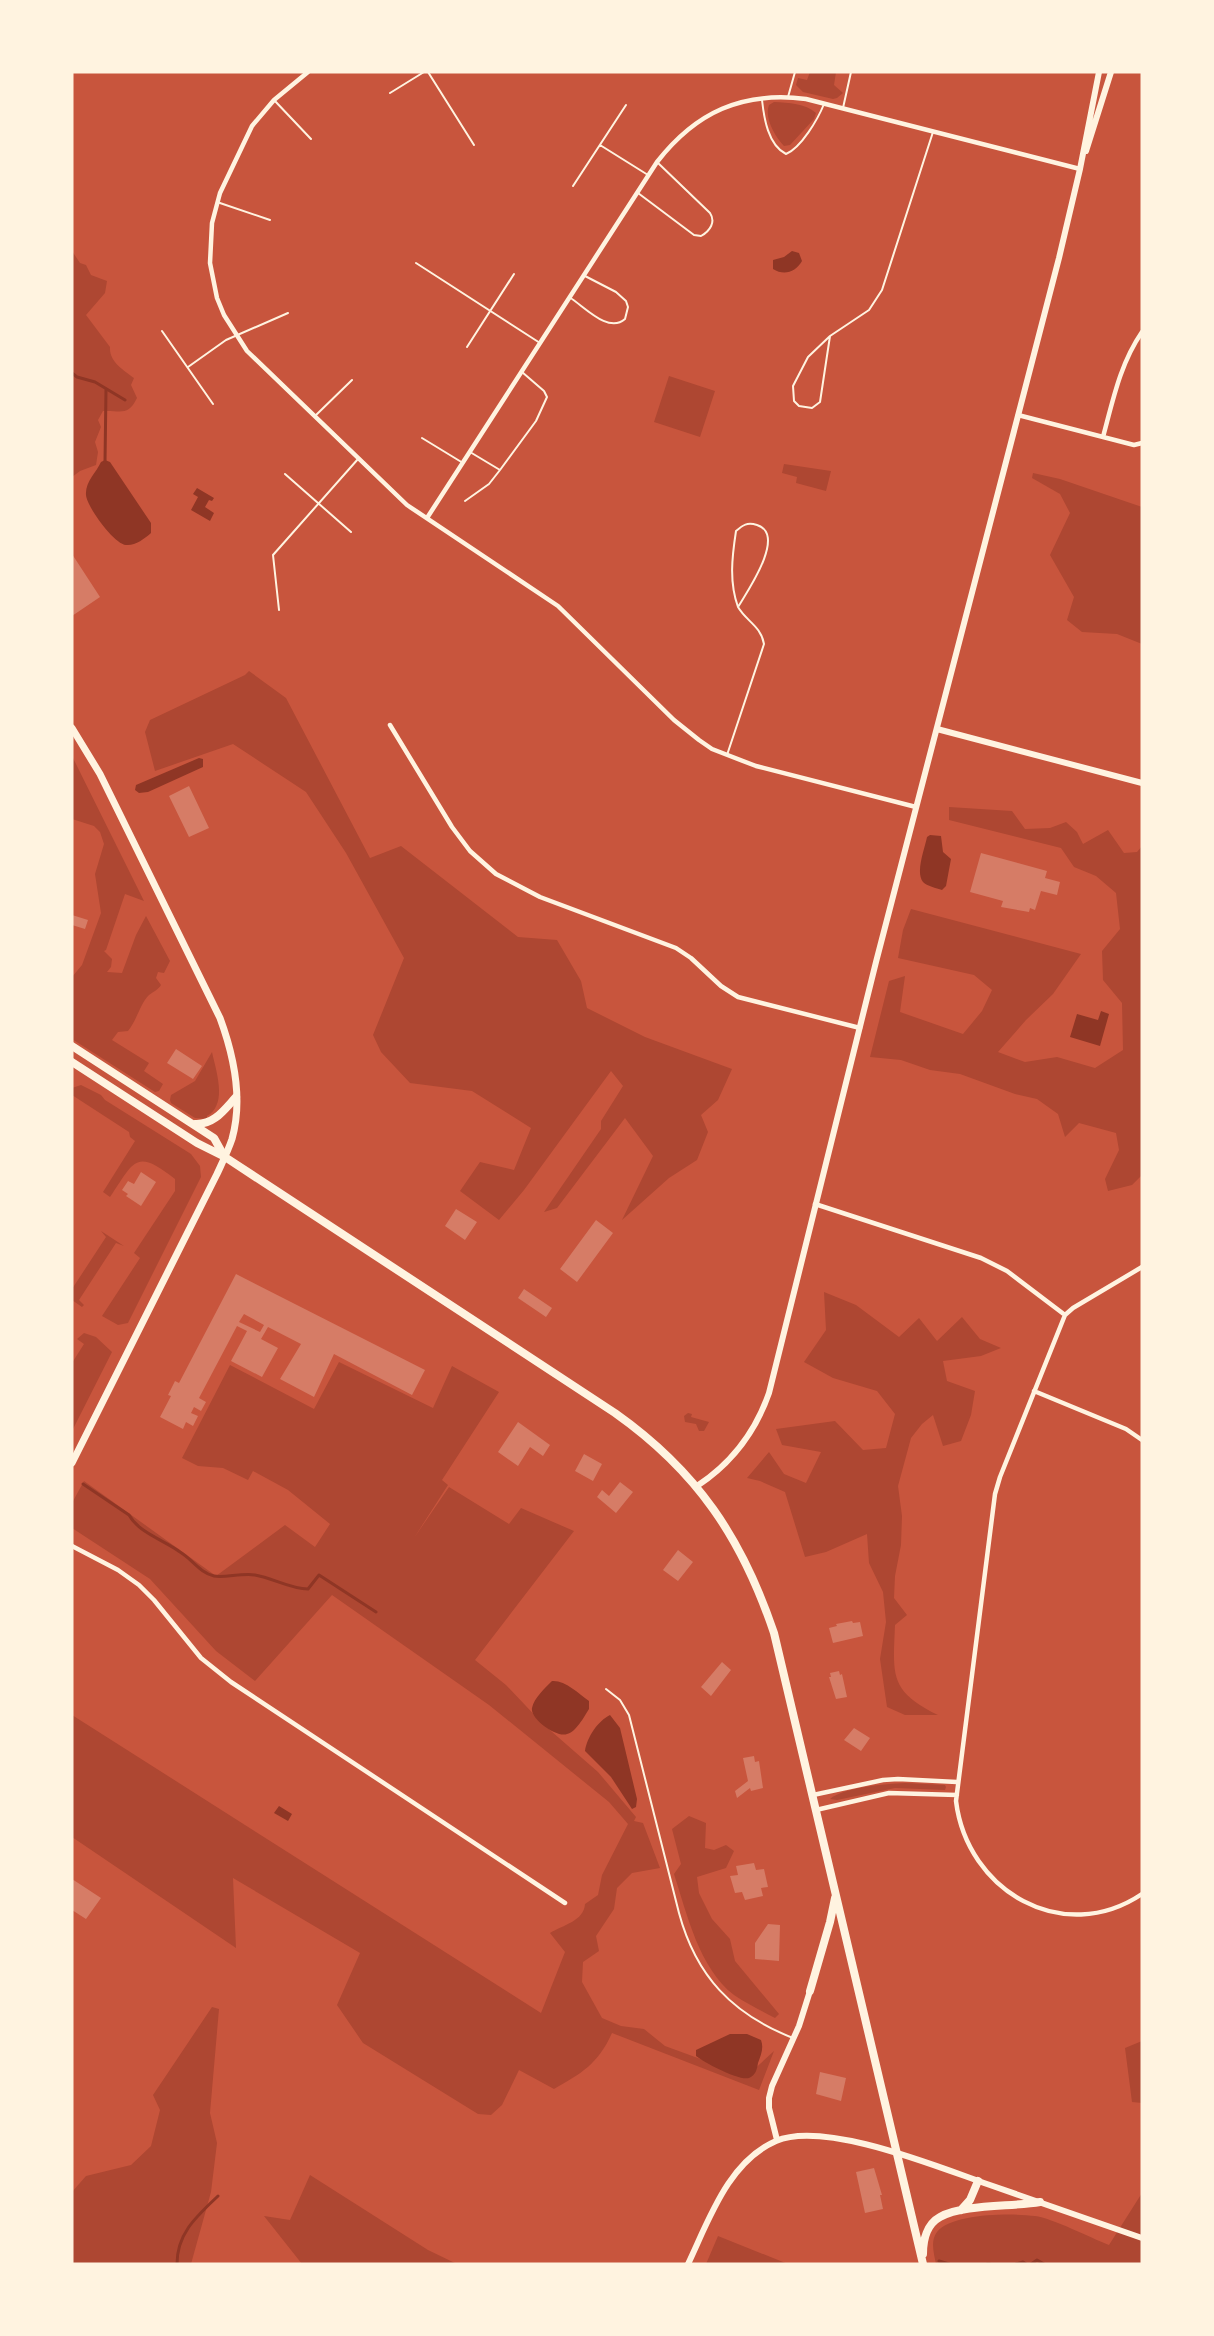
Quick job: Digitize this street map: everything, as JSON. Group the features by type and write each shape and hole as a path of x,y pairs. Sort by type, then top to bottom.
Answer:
{"main road":[{"path":"72,728 100,774 220,1018 233,1061 236,1097 232,1136 225,1157 190,1232 72,1462"},
{"path":"72,1046 214,1138 225,1157"},
{"path":"72,1062 197,1143 225,1157 615,1413 652,1439 697,1486 745,1559 764,1601 774,1633 923,2264"},
{"path":"193,1123 206,1124 213,1121 236,1097"},
{"path":"810,1991 830,1922 835,1894"},
{"path":"961,2210 972,2196 978,2181"},
{"path":"923,2264 923,2248 927,2231 938,2218 961,2210 1040,2202"}],"street":[{"path":"308,72 274,100 252,126 242,143 217,202 210,243 212,280 224,315 248,351 407,505 558,606 674,720 699,740 727,755 756,766 916,807"},
{"path":"697,1486 733,1457 754,1429 763,1410 1018,416 1080,169 1099,72"},
{"path":"1080,169 1111,72"},
{"path":"427,518 648,175 671,143 700,120 734,104 762,97 788,97 843,108 1080,169"},
{"path":"1103,437 1122,367 1130,349 1142,332"},
{"path":"1018,416 1134,445 1142,443"},
{"path":"390,725 452,828 470,851 508,882 540,897 676,948 691,958 721,986 738,997 860,1028"},
{"path":"937,729 1142,783"},
{"path":"815,1204 981,1258 1013,1275 1065,1316"},
{"path":"1142,1266 1073,1308 1065,1316 1000,1477 995,1494 957,1782 961,1826 972,1852 1000,1887 1024,1902 1059,1912 1088,1913 1121,1905 1142,1894"},
{"path":"1034,1391 1126,1428 1142,1440"},
{"path":"72,1546 118,1570 139,1585 165,1612 201,1658 231,1682 565,1903"},
{"path":"813,1795 883,1780 916,1779 957,1782"},
{"path":"816,1810 890,1793 957,1795"},
{"path":"777,2140 769,2108 769,2098 810,1991"},
{"path":"688,2264 729,2182 754,2155 777,2140 794,2136 819,2136 896,2152 1142,2238"}],"lane":[{"path":"390,93 426,72 474,145"},
{"path":"788,97 795,72"},
{"path":"843,108 851,72"},
{"path":"762,97 764,121 779,150 786,154 792,151 814,124 824,104"},
{"path":"274,100 311,139"},
{"path":"573,186 626,105"},
{"path":"830,336 820,402 812,408 799,406 792,394 797,376 808,357 830,336 869,310 882,290 933,132"},
{"path":"600,145 648,175"},
{"path":"638,193 694,235 701,236 711,228 710,213 657,162"},
{"path":"217,202 270,220"},
{"path":"416,263 540,343"},
{"path":"467,347 514,274"},
{"path":"569,297 609,324 618,324 625,319 628,307 622,297 584,276"},
{"path":"188,367 236,335 288,313"},
{"path":"162,331 213,404"},
{"path":"465,501 489,484 536,421 547,401 544,391 522,372"},
{"path":"315,416 352,380"},
{"path":"422,438 463,464"},
{"path":"470,452 500,470"},
{"path":"279,610 273,555 358,459"},
{"path":"285,474 351,532"},
{"path":"727,755 764,644 756,625 743,617 738,607 731,575 736,531 745,524 752,524 764,528 768,542 755,580 738,607"},
{"path":"606,1689 620,1700 629,1715 686,1939 696,1960 709,1980 729,2001 764,2025 793,2038"}],"shaded area":[{"path":"810,72 836,72 834,85 843,93 833,99 803,92 796,85 798,78 807,80"},
{"path":"774,102 802,105 816,113 814,119 790,145 784,146 771,127 768,110 769,105"},
{"path":"72,251 80,263 86,265 91,275 107,281 105,293 86,315 110,347 115,361 134,378 131,385 137,398 127,410 103,411 98,420 101,427 95,442 98,452 96,465 72,477"},
{"path":"792,251 799,253 802,261 796,268 789,272 773,269 773,260 784,257"},
{"path":"669,376 715,391 700,437 654,422"},
{"path":"105,460 110,462 151,523 151,533 133,544 126,545 115,538 91,508 86,495 89,482 101,462"},
{"path":"784,464 831,471 826,491 796,483 797,477 782,473"},
{"path":"1033,473 1060,479 1142,507 1142,644 1117,634 1082,632 1067,620 1074,597 1050,555 1070,513 1060,494 1032,478"},
{"path":"197,488 214,498 212,501 209,500 205,507 214,513 210,521 191,510 198,497 193,494"},
{"path":"249,671 286,698 370,858 401,846 518,937 557,940 581,981 587,1008 645,1037 732,1069 718,1100 701,1115 708,1132 697,1160 669,1178 622,1220 653,1156 625,1118 557,1208 544,1212 601,1129 601,1121 623,1086 611,1071 524,1190 499,1220 460,1191 480,1162 514,1170 531,1128 472,1091 410,1083 381,1052 373,1035 404,958 346,853 306,792 233,744 155,771 145,732 150,720 245,675"},
{"path":"72,756 144,901 125,894 104,951 112,959 111,967 107,972 122,973 136,935 146,916 170,961 164,973 158,972 156,978 161,985 146,999 128,1031 118,1032 112,1040 149,1063 144,1071 163,1084 159,1091 155,1092 72,1039 72,977 82,965 101,913 95,874 104,844 100,832 94,826 72,819"},
{"path":"199,758 203,759 203,767 148,792 139,793 135,790 136,785"},
{"path":"949,807 1012,811 1025,829 1050,828 1066,822 1077,832 1083,844 1108,830 1124,853 1137,852 1142,846 1142,1175 1132,1185 1108,1191 1105,1179 1119,1150 1116,1133 1079,1123 1065,1137 1058,1114 1037,1099 1015,1094 960,1074 930,1070 901,1060 870,1057 889,981 905,976 900,1012 963,1034 982,1011 992,990 974,975 898,958 903,930 911,909 1081,954 1053,994 998,1052 1025,1062 1057,1057 1095,1068 1123,1050 1122,1003 1103,980 1102,951 1120,929 1116,893 1096,876 1074,867 1061,848 949,820"},
{"path":"941,836 943,852 951,859 946,886 942,890 927,885 921,878 921,860 927,837"},
{"path":"1101,1011 1109,1014 1100,1046 1070,1037 1077,1014 1098,1020"},
{"path":"212,1052 219,1087 217,1104 207,1119 195,1118 171,1103 171,1095 195,1081"},
{"path":"81,1085 101,1095 105,1100 191,1154 200,1166 201,1177 128,1323 118,1325 102,1316 140,1258 134,1253 175,1191 175,1179 162,1169 143,1161 131,1167 110,1197 103,1192 135,1141 130,1137 129,1132 72,1095 72,1088"},
{"path":"101,1231 124,1246 116,1243 79,1300 84,1305 82,1307 72,1300 72,1289 106,1237"},
{"path":"824,1292 856,1305 899,1337 919,1318 937,1341 962,1317 980,1339 1001,1348 981,1356 943,1361 947,1381 975,1391 971,1415 961,1441 943,1446 933,1415 922,1424 911,1438 898,1486 902,1516 901,1545 895,1576 894,1598 907,1615 895,1625 895,1669 897,1680 910,1698 938,1715 905,1715 887,1707 880,1659 886,1622 883,1592 869,1563 867,1534 826,1552 805,1557 785,1492 747,1478 769,1452 784,1474 806,1483 821,1452 782,1445 776,1429 835,1421 863,1450 886,1448 895,1414 877,1391 833,1378 804,1362 826,1330"},
{"path":"84,1333 96,1337 112,1352 72,1431 72,1363 84,1344 77,1339"},
{"path":"339,1362 433,1408 452,1366 499,1392 442,1480 448,1485 414,1538 449,1487 509,1524 521,1508 574,1531 475,1660 506,1685 543,1724 598,1772 636,1817 634,1821 643,1823 660,1868 632,1873 617,1888 614,1909 596,1936 599,1951 583,1962 582,1982 602,2018 621,2026 644,2029 665,2046 747,2076 774,2051 759,2090 612,2033 595,2060 564,2083 554,2089 519,2070 502,2105 491,2115 478,2114 363,2043 337,2005 360,1953 233,1878 236,1948 72,1837 72,1715 541,2013 565,1952 550,1933 577,1919 584,1910 585,1904 598,1895 602,1875 628,1824 609,1802 489,1705 332,1595 255,1681 216,1651 150,1579 72,1528 72,1503 84,1481 216,1576 285,1525 315,1547 330,1524 288,1490 253,1471 248,1480 223,1468 198,1466 182,1458 230,1365 314,1409"},
{"path":"688,1413 692,1414 691,1417 709,1422 704,1431 699,1431 696,1424 685,1422 684,1416"},
{"path":"552,1681 567,1685 589,1701 589,1709 582,1720 574,1730 567,1734 551,1730 535,1717 533,1712 535,1701"},
{"path":"610,1715 620,1728 637,1799 636,1807 632,1809 611,1777 585,1751 594,1730"},
{"path":"905,1783 945,1785 946,1787 945,1790 895,1788 837,1800 830,1799 855,1789"},
{"path":"279,1806 292,1814 288,1821 274,1813"},
{"path":"689,1816 706,1823 705,1848 714,1850 726,1845 734,1851 726,1868 697,1877 699,1893 712,1919 730,1939 735,1961 779,2014 775,2018 734,1995 722,1984 703,1955 689,1923 674,1874 681,1864 672,1829"},
{"path":"212,2007 219,2009 210,2113 217,2143 211,2192 191,2264 72,2264 72,2192 86,2176 131,2165 151,2146 160,2110 153,2095"},
{"path":"730,2034 747,2034 761,2040 762,2052 757,2070 749,2078 730,2074 696,2056 696,2050"},
{"path":"1142,2041 1142,2103 1132,2102 1125,2048"},
{"path":"310,2175 428,2250 457,2264 302,2264 264,2216 290,2220"},
{"path":"1142,2193 1142,2264 936,2264 933,2243 937,2232 955,2221 983,2216 1035,2216 1061,2224 1109,2245"},
{"path":"718,2236 788,2264 706,2264"}],"building":[{"path":"72,554 100,597 72,616"},
{"path":"189,786 209,828 189,837 169,796"},
{"path":"981,853 1047,871 1045,878 1060,882 1057,895 1041,891 1035,910 1030,908 1029,912 1001,907 1003,901 970,892"},
{"path":"72,915 88,920 85,929 72,925"},
{"path":"176,1049 202,1066 193,1079 167,1063"},
{"path":"141,1172 156,1182 141,1206 126,1196 128,1194 122,1190 128,1181 134,1184"},
{"path":"456,1209 477,1222 465,1240 445,1226"},
{"path":"596,1220 613,1233 577,1282 560,1269"},
{"path":"236,1274 425,1370 412,1395 334,1354 314,1397 280,1379 301,1344 268,1327 261,1339 278,1348 262,1377 231,1361 247,1331 237,1326 199,1398 206,1402 201,1411 194,1407 191,1413 198,1416 193,1426 186,1422 183,1429 160,1417 171,1396 168,1395 175,1381 179,1383","holes":["244,1314 264,1325 260,1332 239,1322"]},
{"path":"524,1289 552,1308 546,1317 518,1298"},
{"path":"518,1422 550,1445 543,1456 530,1447 518,1466 498,1452"},
{"path":"584,1454 602,1464 593,1481 575,1471"},
{"path":"620,1482 633,1492 616,1513 597,1497 602,1490 609,1496"},
{"path":"678,1550 693,1562 678,1581 663,1570"},
{"path":"852,1621 853,1623 860,1622 863,1636 833,1643 829,1628"},
{"path":"722,1662 731,1670 711,1696 701,1687"},
{"path":"839,1671 840,1675 842,1674 847,1697 836,1699 829,1677 831,1677 830,1673"},
{"path":"854,1728 870,1738 861,1751 844,1740"},
{"path":"754,1756 755,1762 759,1761 763,1788 751,1791 750,1788 737,1798 735,1791 748,1781 743,1758"},
{"path":"754,1863 756,1870 764,1869 768,1887 761,1888 763,1896 745,1900 742,1892 735,1893 730,1876 738,1875 736,1866"},
{"path":"72,1879 101,1898 86,1919 72,1910"},
{"path":"768,1924 780,1925 779,1961 755,1959 755,1943"},
{"path":"820,2072 846,2078 841,2101 816,2094"},
{"path":"874,2168 882,2195 880,2195 883,2209 865,2213 856,2172"}],"waterway":[{"path":"72,373 77,377 95,382 125,400"},
{"path":"105,462 106,389"},
{"path":"83,1484 129,1515 139,1527 174,1548 209,1574 214,1576 255,1575 308,1589 319,1575 376,1612"},
{"path":"177,2264 180,2243 184,2234 218,2196"},
{"path":"1031,2264 1037,2260 1044,2264"},
{"path":"939,2261 949,2264"},
{"path":"1016,2264 1023,2262 1026,2264"}]}
